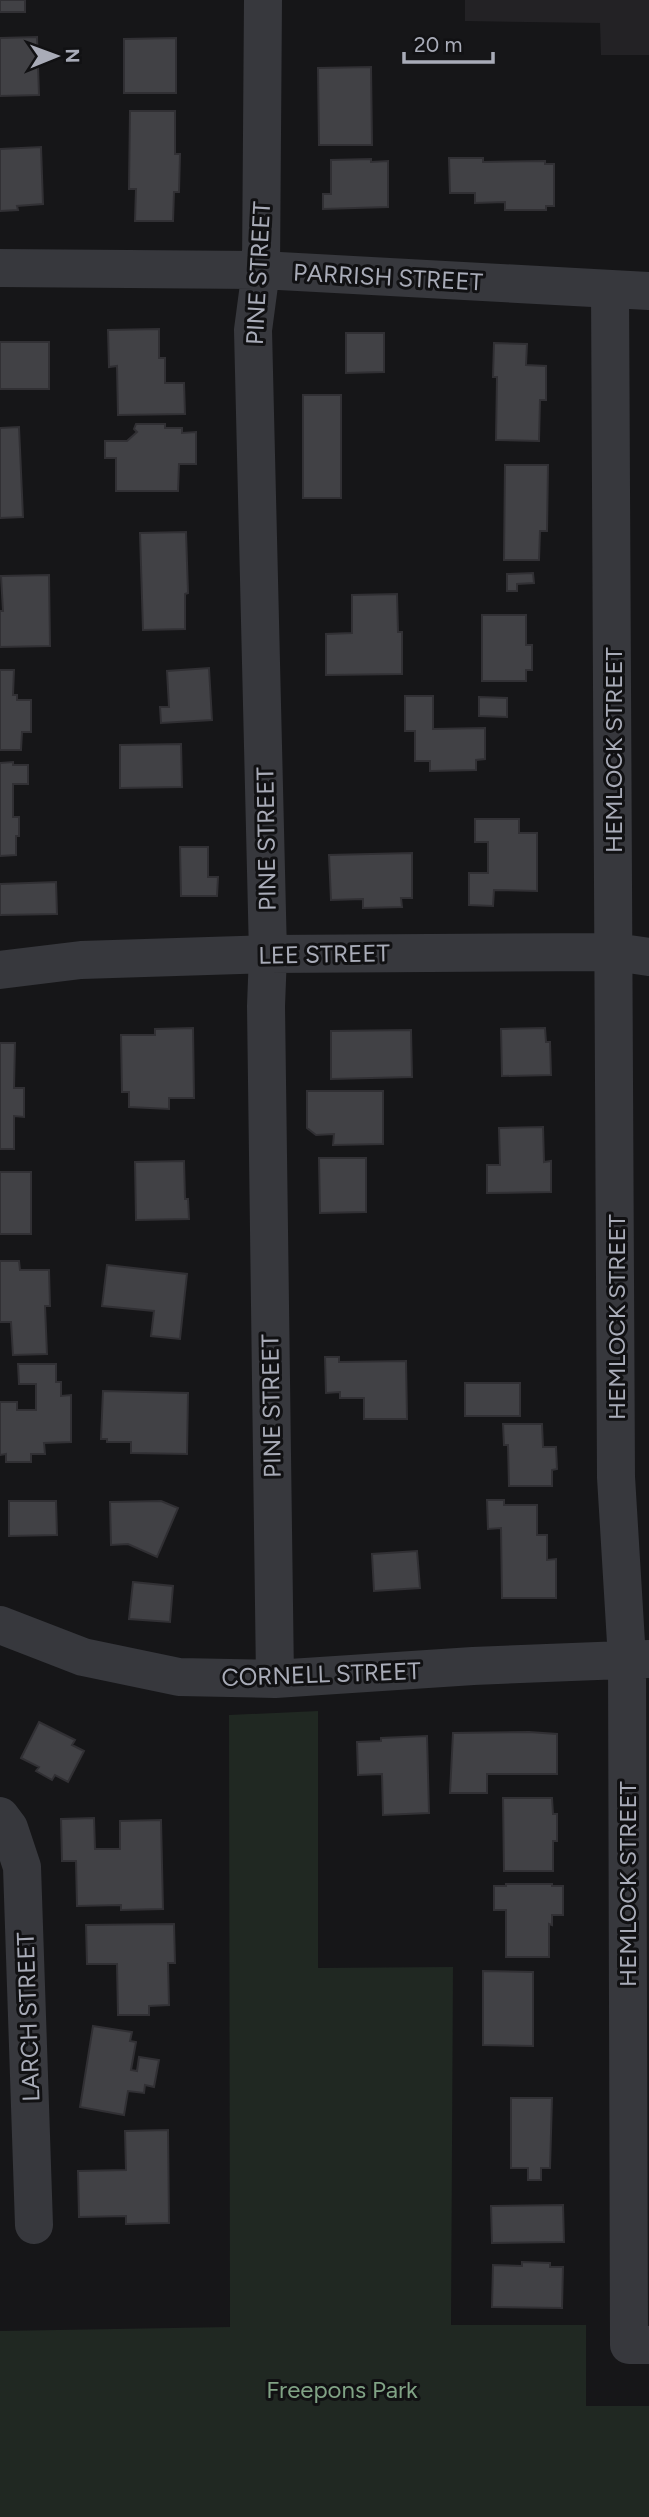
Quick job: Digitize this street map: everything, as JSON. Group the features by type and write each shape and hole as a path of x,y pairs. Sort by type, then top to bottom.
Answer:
{"street":[{"name":"PINE STREET","path":"263,0 261,270 253,330 268,954 266,1006 275,1679"},
{"name":"PARRISH STREET","path":"0,268 261,270 649,290"},
{"name":"HEMLOCK STREET","path":"610,289 632,955 616,1477 638,1659 639,2345"},
{"name":"LEE STREET","path":"0,970 81,960 268,954 632,955"},
{"name":"CORNELL STREET","path":"0,1625 83,1657 179,1677 275,1679 638,1659"},
{"name":"LARCH STREET","path":"0,1816 9,1828 22,1867 13,1937 34,2225"}],"shaded area":[{"path":"465,0 649,0 649,55 601,55 600,23 465,21"}],"green space":[{"name":"Freepons Park","path":"318,1711 318,1968 453,1967 451,2325 586,2325 586,2406 649,2406 649,2517 0,2517 0,2331 230,2327 229,1715"}],"building":[{"path":"0,0 25,0 25,12 0,12"},
{"path":"37,37 39,95 0,96 0,38"},
{"path":"176,38 176,93 124,93 124,39"},
{"path":"371,67 372,145 319,145 318,68"},
{"path":"130,111 175,111 175,154 180,154 179,192 174,192 173,221 135,221 136,189 129,189"},
{"path":"41,147 43,204 17,206 18,210 0,211 0,149"},
{"path":"449,158 483,158 483,162 545,161 545,164 554,164 554,206 546,206 546,210 505,210 505,202 475,203 475,193 450,193"},
{"path":"371,159 371,162 388,161 388,207 323,209 323,194 331,194 331,160"},
{"path":"159,329 159,358 165,358 165,383 184,383 185,414 118,415 117,366 109,367 108,330"},
{"path":"346,333 384,333 384,372 346,373"},
{"path":"0,342 49,342 49,389 0,389"},
{"path":"494,343 527,344 526,365 546,366 546,400 540,400 539,441 496,440 497,377 493,377"},
{"path":"303,395 341,395 341,498 303,498"},
{"path":"136,424 165,424 165,428 182,428 182,433 196,432 196,464 179,464 178,491 116,491 116,458 105,458 105,441 127,441 137,432 134,429"},
{"path":"19,427 23,517 0,518 0,428"},
{"path":"505,465 548,465 547,531 540,531 539,560 504,560"},
{"path":"186,532 188,593 185,594 185,629 143,630 140,533"},
{"path":"533,573 534,583 517,584 517,591 507,591 507,574"},
{"path":"49,575 50,646 0,647 0,611 3,611 1,576"},
{"path":"397,594 398,632 402,632 402,674 326,675 326,634 352,633 352,595"},
{"path":"482,615 526,615 526,645 532,645 532,670 526,670 526,681 482,681"},
{"path":"209,668 212,720 161,723 160,707 169,707 167,671"},
{"path":"0,670 14,670 13,695 17,695 17,700 31,700 31,732 22,732 21,750 0,750"},
{"path":"405,696 433,696 433,729 485,728 485,759 476,760 476,770 430,771 430,761 415,761 415,731 405,731"},
{"path":"479,697 507,698 507,717 479,716"},
{"path":"181,744 182,787 120,788 120,745"},
{"path":"13,762 13,765 28,765 28,784 13,784 13,817 19,817 16,855 0,856 0,763"},
{"path":"475,819 519,819 519,833 537,833 537,891 494,890 493,906 469,905 469,873 488,873 488,842 475,842"},
{"path":"180,847 208,847 208,877 218,877 217,896 181,896"},
{"path":"412,853 412,898 401,898 402,907 363,908 363,899 331,900 329,855"},
{"path":"56,882 57,914 0,915 0,884"},
{"path":"193,1028 194,1098 169,1098 169,1109 129,1107 129,1092 122,1092 121,1035 155,1035 155,1029"},
{"path":"545,1028 546,1042 550,1042 551,1075 502,1076 501,1029"},
{"path":"411,1030 412,1077 331,1079 331,1031"},
{"path":"0,1043 15,1043 14,1088 24,1088 24,1117 14,1116 14,1149 0,1149"},
{"path":"307,1091 383,1091 383,1144 333,1145 334,1134 316,1135 307,1128"},
{"path":"543,1127 544,1162 551,1161 551,1192 487,1193 487,1165 500,1165 499,1128"},
{"path":"319,1158 366,1158 366,1212 320,1213"},
{"path":"184,1161 185,1199 188,1199 189,1219 136,1220 135,1162"},
{"path":"0,1172 31,1172 31,1234 0,1234"},
{"path":"0,1261 19,1261 20,1270 49,1270 50,1306 45,1306 47,1354 13,1355 11,1322 0,1322"},
{"path":"107,1265 187,1274 180,1339 151,1336 154,1311 102,1306"},
{"path":"325,1357 339,1357 339,1362 406,1361 407,1419 364,1419 364,1398 340,1398 340,1392 326,1393"},
{"path":"18,1364 56,1364 56,1382 61,1382 61,1396 71,1395 71,1442 44,1443 45,1454 31,1454 31,1462 6,1462 6,1454 0,1455 0,1402 17,1402 17,1410 36,1410 36,1384 19,1384"},
{"path":"465,1383 520,1383 520,1416 465,1416"},
{"path":"103,1391 188,1393 187,1454 131,1453 131,1442 107,1442 107,1439 101,1439"},
{"path":"503,1424 542,1424 543,1447 556,1447 557,1469 552,1470 552,1486 509,1486 508,1445 504,1445"},
{"path":"487,1500 504,1500 504,1505 537,1505 537,1535 547,1535 547,1560 556,1559 556,1598 502,1598 501,1528 488,1529"},
{"path":"9,1501 56,1501 57,1535 9,1536"},
{"path":"161,1501 178,1508 157,1557 128,1544 111,1545 110,1502"},
{"path":"417,1551 420,1588 374,1591 372,1554"},
{"path":"133,1582 173,1586 170,1622 129,1619"},
{"path":"39,1722 75,1740 72,1745 84,1751 68,1782 55,1775 52,1780 36,1771 39,1767 21,1758"},
{"path":"453,1733 557,1734 557,1774 487,1774 487,1793 450,1793"},
{"path":"427,1736 429,1813 383,1815 382,1774 358,1775 357,1742"},
{"path":"503,1798 552,1798 553,1814 557,1814 557,1841 553,1841 553,1871 504,1871"},
{"path":"94,1818 95,1849 120,1849 120,1821 161,1820 163,1909 121,1910 121,1905 77,1906 76,1861 62,1861 61,1819"},
{"path":"494,1886 563,1886 563,1915 552,1915 552,1925 549,1924 549,1957 506,1957 506,1910 494,1910"},
{"path":"174,1924 175,1963 168,1963 169,2005 149,2006 149,2015 118,2015 117,1964 87,1964 86,1925"},
{"path":"483,1971 533,1972 533,2046 483,2045"},
{"path":"93,2026 132,2032 130,2041 136,2042 131,2070 137,2071 139,2057 159,2060 154,2087 145,2085 144,2093 128,2091 124,2115 80,2107"},
{"path":"511,2098 552,2098 550,2168 541,2168 541,2180 528,2180 528,2168 511,2168"},
{"path":"168,2130 169,2223 126,2224 126,2216 79,2217 78,2171 126,2170 125,2131"},
{"path":"563,2205 564,2242 492,2243 491,2206"},
{"path":"522,2262 550,2263 550,2267 563,2267 562,2308 492,2307 493,2265 522,2266"}]}
